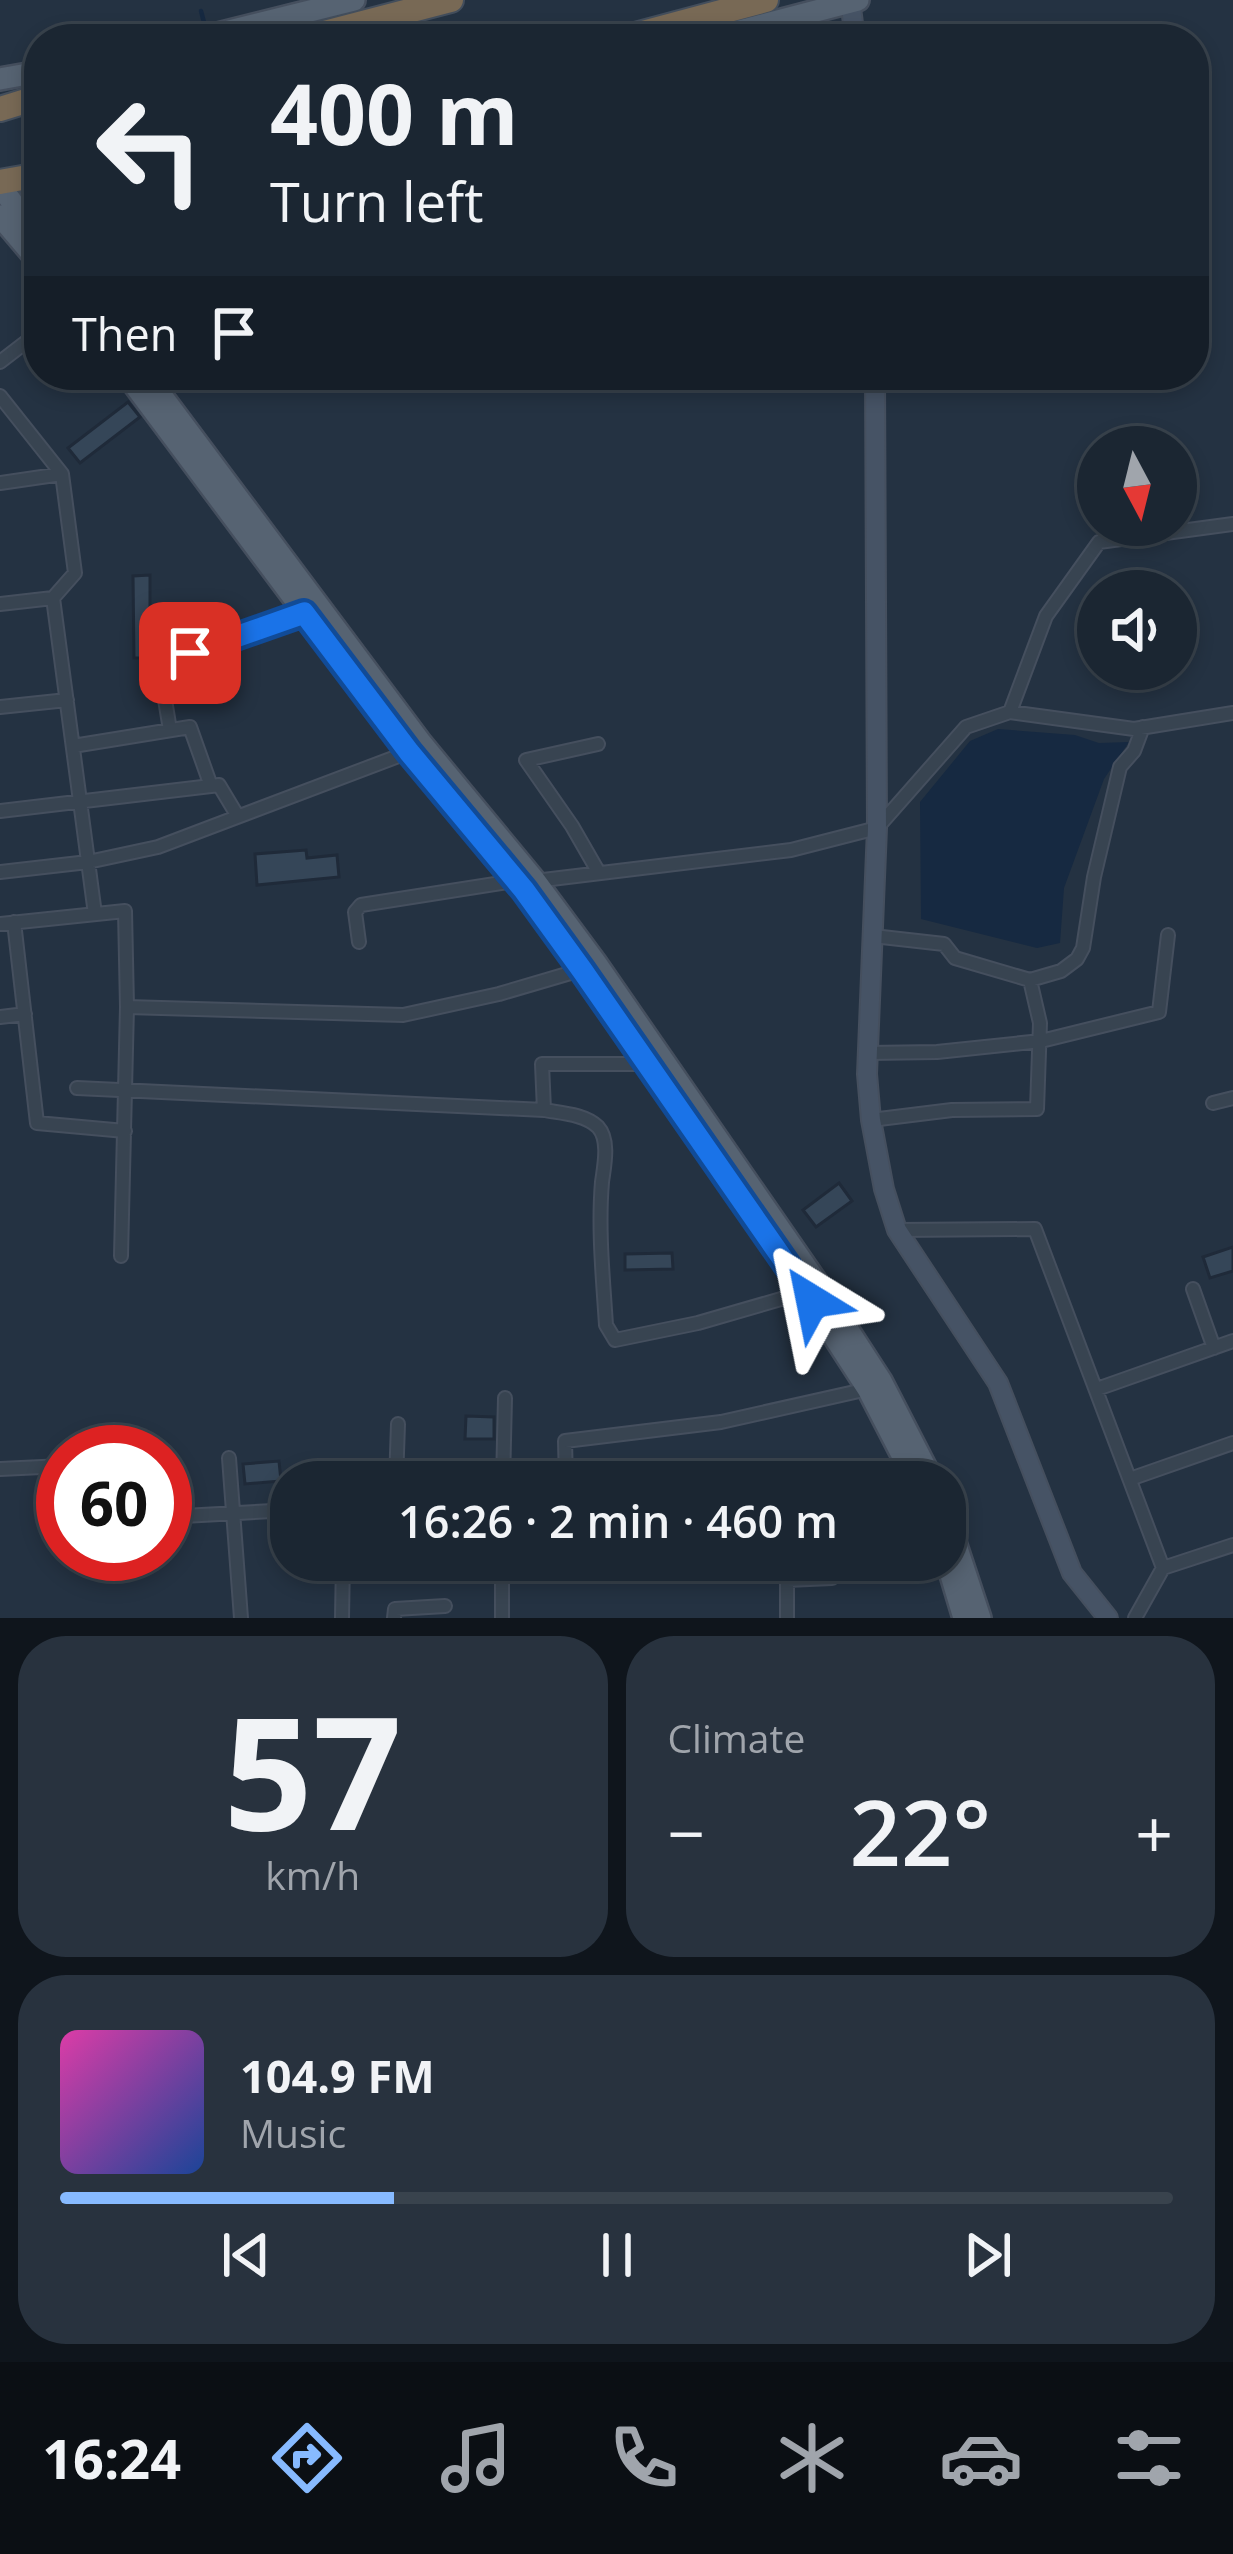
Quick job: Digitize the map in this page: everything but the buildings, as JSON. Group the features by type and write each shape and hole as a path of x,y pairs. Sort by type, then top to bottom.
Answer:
{"highway":[{"path":"359,24 451,0"},
{"path":"676,24 766,0"}],"main road":[{"path":"253,24 303,0"},
{"path":"261,24 354,0"},
{"path":"766,24 853,1"},
{"path":"0,184 24,217"},
{"path":"0,216 24,244"},
{"path":"138,390 409,752 525,881"},
{"path":"157,390 589,966 824,1293 881,1381 922,1461"},
{"path":"589,966 648,1064 868,1389 905,1461"},
{"path":"966,1576 980,1618"},
{"path":"953,1581 964,1618"}],"street":[{"path":"0,362 24,344"},
{"path":"874,390 877,828 868,1053 871,1120 884,1189 897,1230 998,1383 1072,1573 1108,1618"},
{"path":"0,395 62,475 75,573 53,598 0,604"},
{"path":"0,483 62,475"},
{"path":"1010,712 1046,616 1099,542 1233,524"},
{"path":"53,598 95,914"},
{"path":"159,663 304,613"},
{"path":"155,631 170,730"},
{"path":"0,707 67,700"},
{"path":"359,942 355,912 361,905 790,850 877,828 966,727 1010,712 1134,729 1233,713"},
{"path":"73,746 190,727 211,786"},
{"path":"873,936 944,944 955,958 1030,980 1067,968 1081,953 1120,767 1134,751 1143,728"},
{"path":"598,745 526,760 599,873"},
{"path":"0,872 88,862 158,847 409,752"},
{"path":"0,811 219,785 237,815"},
{"path":"121,1256 125,1132 127,1007 125,911 7,923 25,1014 37,1123 125,1132"},
{"path":"868,1053 937,1052 1041,1041 1159,1012 1168,935"},
{"path":"127,1007 403,1015 499,994 589,966"},
{"path":"871,1120 952,1110 1037,1109 1041,1041 1030,980"},
{"path":"0,1017 25,1014"},
{"path":"544,1109 542,1064 648,1064"},
{"path":"77,1088 544,1109 582,1118 597,1126 603,1136 606,1325 615,1340 698,1323 806,1292"},
{"path":"1213,1102 1233,1098"},
{"path":"897,1230 1035,1229 1163,1568"},
{"path":"1193,1289 1214,1348"},
{"path":"1097,1389 1233,1341"},
{"path":"566,1461 566,1441 721,1422 868,1389"},
{"path":"503,1461 505,1397"},
{"path":"397,1461 398,1424"},
{"path":"1130,1479 1233,1444"},
{"path":"229,1458 241,1618"},
{"path":"0,1469 36,1467"},
{"path":"192,1516 270,1511"},
{"path":"1135,1618 1163,1568 1233,1545"},
{"path":"342,1618 343,1581"},
{"path":"502,1581 502,1618"},
{"path":"787,1581 788,1618"},
{"path":"394,1618 395,1609 445,1606"}],"water":[{"path":"998,729 1075,735 1099,743 1129,742 1104,779 1064,888 1060,943 1037,948 921,919 920,802 970,741"}],"waterway":[{"path":"201,11 204,24"}],"route":[{"path":"190,653 304,613 409,752 524,890 812,1301"}]}
